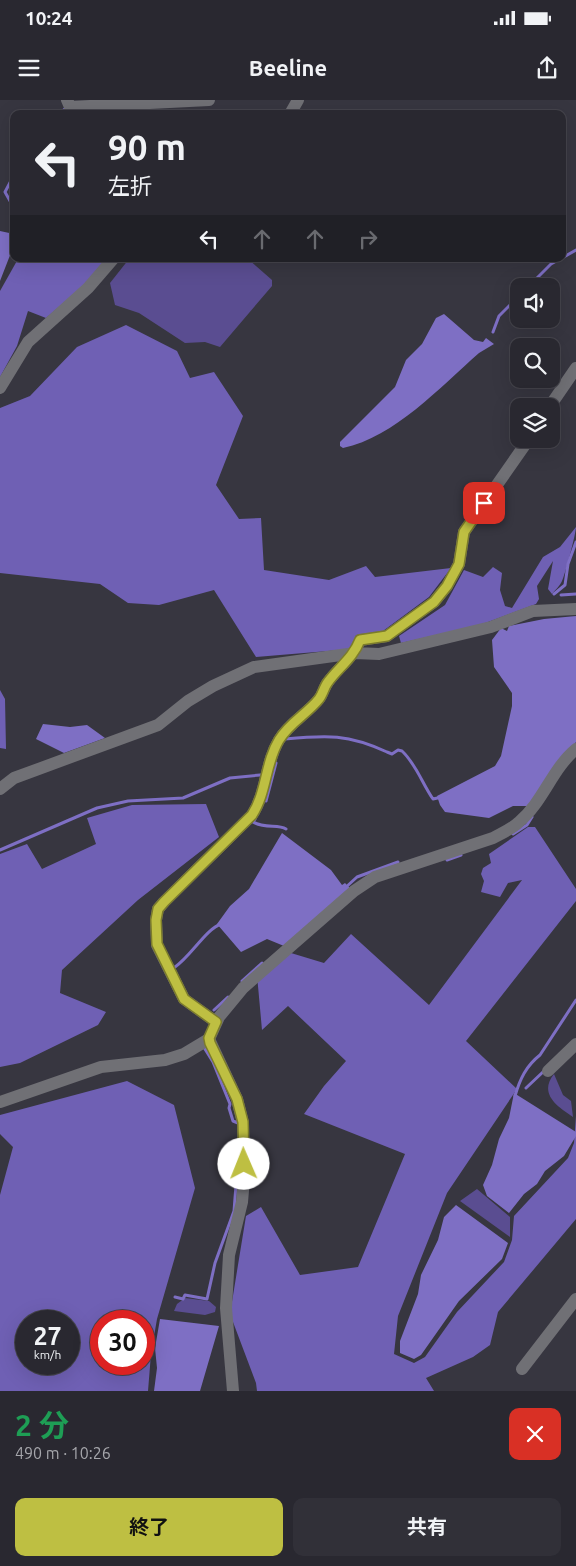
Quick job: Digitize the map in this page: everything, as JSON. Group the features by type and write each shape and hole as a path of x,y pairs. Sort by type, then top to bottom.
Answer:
{"street":[{"path":"67,100 70,107 210,100"},
{"path":"0,388 28,342 88,288 110,262"},
{"path":"555,398 576,368"},
{"path":"216,1022 184,999 157,944 158,909 252,815 261,799 273,753 280,738 287,728 319,699 328,683 355,653 360,640 387,636 434,602 447,586 459,564 464,532 523,448"},
{"path":"0,789 14,778 158,725 213,686 254,667 355,653 389,652 490,627 533,611 576,609"},
{"path":"0,1102 101,1067 166,1060 184,1054 209,1038 216,1022 243,988 354,891 375,877 493,838 520,822 532,809 566,758 576,749"},
{"path":"209,1038 237,1099 243,1122 244,1179 242,1202 229,1254 226,1299 233,1391"},
{"path":"548,1071 576,1044"},
{"path":"522,1369 576,1299"}],"shaded area":[{"path":"0,231 10,233 10,255 0,281"},
{"path":"16,262 106,262 93,278 46,318 28,311 17,346 0,377 0,291"},
{"path":"127,262 251,262 272,280 272,286 220,347 205,342 185,343 139,313 115,305 110,283"},
{"path":"444,314 474,340 483,342 486,338 494,344 479,353 433,395 399,422 362,442 343,448 340,446 340,442 395,387 406,360 422,344 436,318"},
{"path":"126,325 177,351 190,378 214,372 243,416 216,485 239,519 261,518 264,570 329,580 366,566 375,577 451,568 429,597 383,631 356,635 352,649 256,657 214,590 159,605 128,603 100,584 0,573 0,408 30,396 77,347"},
{"path":"576,527 563,577 560,585 552,594 548,589 553,561 537,586 539,599 536,604 480,625 401,643 399,636 445,605 464,570 483,577 493,567 502,573 500,590 505,606 512,608 543,557 560,547"},
{"path":"576,616 576,742 528,806 513,806 489,818 445,812 437,796 495,766 501,756 512,706 512,693 494,667 492,640 501,628 507,631 509,626 544,619"},
{"path":"0,690 5,699 6,749 0,748"},
{"path":"43,724 70,727 87,725 105,738 64,753 36,739"},
{"path":"206,804 219,837 138,900 62,970 60,993 106,1012 98,1025 20,1063 0,1067 0,854 27,844 42,869 96,844 87,818 132,805"},
{"path":"528,827 535,827 576,889 576,901 466,1041 517,1089 447,1193 398,1316 394,1354 414,1363 425,1357 457,1312 504,1262 512,1240 514,1216 568,1158 574,1143 576,1116 576,1219 498,1312 490,1345 473,1357 426,1378 434,1391 257,1391 256,1383 230,1314 246,1216 261,1207 300,1275 358,1267 405,1154 304,1114 324,1086 346,1061 288,1006 262,1030 257,975 281,950 324,963 351,934 429,1005 522,880 508,883 500,897 481,892 484,881 481,874 483,868 491,863 489,854"},
{"path":"282,833 331,870 342,885 345,883 350,888 284,946 267,939 241,952 217,924 230,906 249,889"},
{"path":"554,1074 563,1095 571,1101 573,1117 561,1109 549,1094 548,1088"},
{"path":"127,1081 174,1105 195,1188 155,1331 155,1310 90,1310 90,1375 149,1375 148,1391 0,1391 0,1195 13,1147 0,1134 0,1115"},
{"path":"514,1093 576,1132 576,1136 564,1156 545,1171 537,1184 524,1194 509,1213 487,1196 483,1185 492,1165 499,1139 509,1118"},
{"path":"477,1189 510,1217 510,1237 460,1201"},
{"path":"456,1205 508,1243 502,1259 459,1301 421,1355 414,1359 400,1353 400,1341 418,1294 421,1275 438,1240 444,1217"},
{"path":"185,1298 209,1301 216,1307 215,1312 205,1315 174,1311 177,1304"},
{"path":"160,1319 219,1326 200,1391 154,1391 157,1368 155,1348"}],"waterway":[{"path":"10,183 5,192 10,201"},
{"path":"566,256 576,250"},
{"path":"537,278 555,262"},
{"path":"493,332 499,316 510,305"},
{"path":"554,594 565,585 568,564 576,542"},
{"path":"561,595 576,594"},
{"path":"285,739 337,737 361,742 392,754 398,750 402,751 415,768 433,799 442,797"},
{"path":"266,801 276,763"},
{"path":"0,850 97,808 128,801 183,798 230,778 260,775"},
{"path":"513,834 527,825 532,817"},
{"path":"255,819 253,822 258,824 286,829"},
{"path":"447,860 461,855"},
{"path":"345,888 357,877 398,862"},
{"path":"175,967 210,931 221,924"},
{"path":"242,981 262,963"},
{"path":"214,1010 228,997"},
{"path":"515,1096 524,1073 540,1055 576,1000"},
{"path":"205,1049 213,1062 230,1104 229,1108 233,1121 238,1123"},
{"path":"526,1088 544,1071"},
{"path":"175,1297 183,1299 185,1295 207,1299 215,1263 234,1211 238,1159"}],"route":[{"path":"244,1164 243,1122 237,1099 209,1038 216,1022 184,999 157,944 156,920 158,909 252,815 259,804 273,753 280,738 287,728 319,699 328,683 355,653 360,640 387,636 434,602 447,586 459,564 464,532 484,503"}]}
